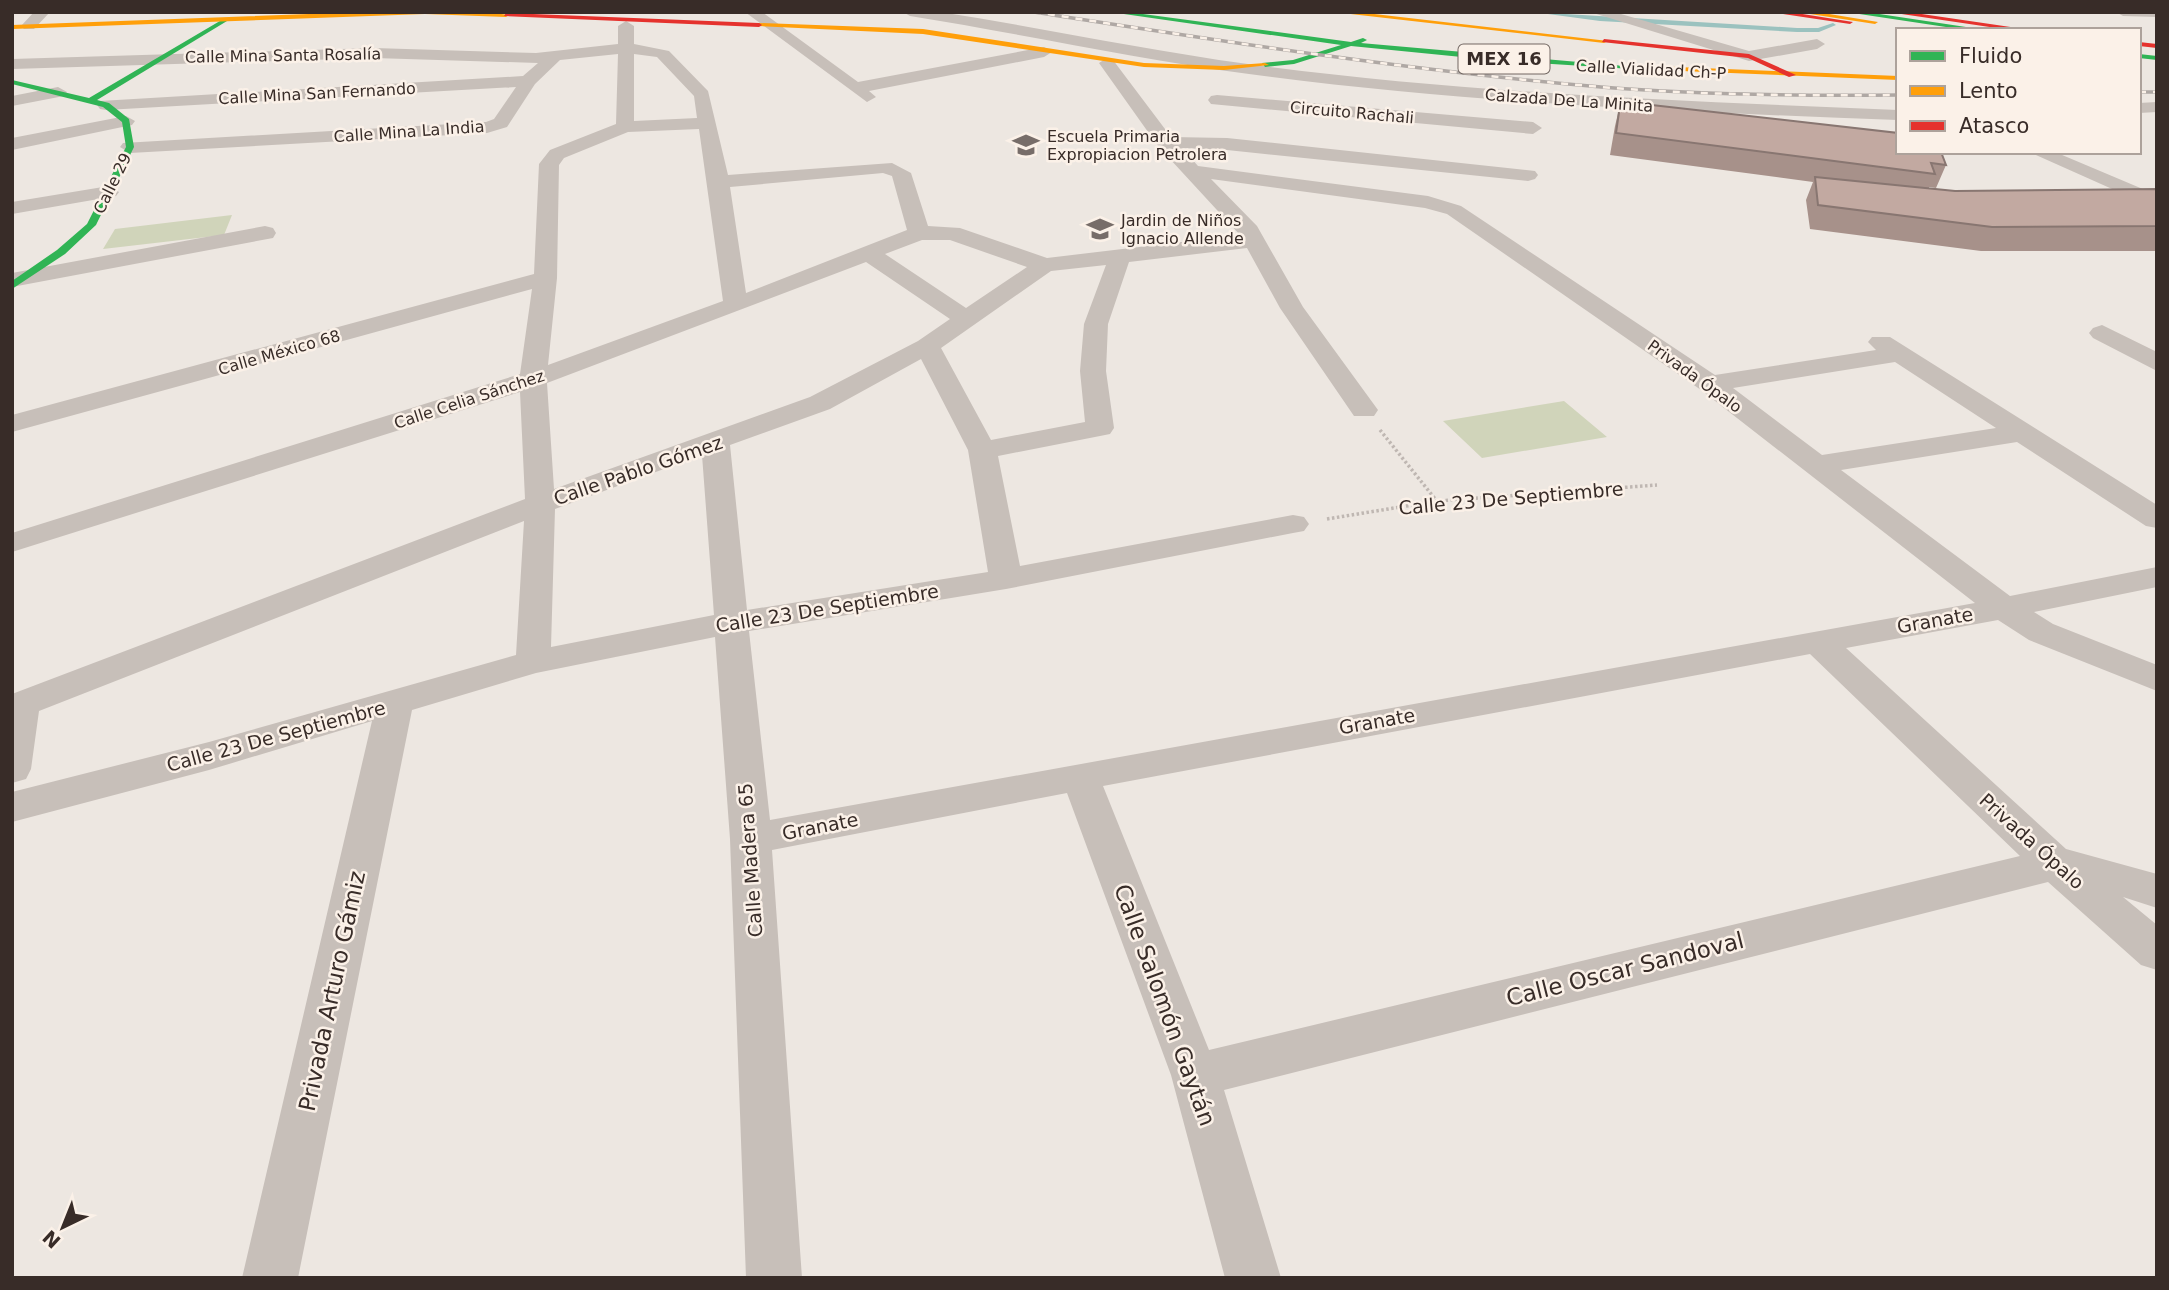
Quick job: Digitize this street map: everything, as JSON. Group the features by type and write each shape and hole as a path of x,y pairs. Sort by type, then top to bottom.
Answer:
{"street":[{"path":"21,27 43,12"},
{"name":"Calzada De La Minita","path":"21,27 156,17 226,19 274,15 426,12 584,18 619,16 944,34 1107,62 1241,69 1516,97 1634,106 1896,115"},
{"path":"752,12 862,92 1044,52"},
{"path":"911,12 1241,69"},
{"name":"Calle Vialidad Ch-P","path":"1113,12 1291,40 1896,78"},
{"name":"Calle Vialidad Ch-P","path":"1157,12 1359,43"},
{"path":"1336,12 1749,56 1817,44"},
{"path":"1597,12 1749,56 1786,72"},
{"path":"1772,12 1896,28"},
{"path":"1800,12 1919,28"},
{"path":"1849,12 1968,28"},
{"path":"1891,12 2013,28"},
{"path":"2123,12 2157,13"},
{"path":"619,16 626,48 625,127"},
{"path":"99,102 164,57 226,19"},
{"name":"Calzada De La Minita","path":"1241,69 1293,62 1359,43"},
{"path":"554,57 626,48 663,54 702,95 719,182 736,306"},
{"name":"Calle Mina Santa Rosalía","path":"12,64 374,52 554,57"},
{"name":"Calle Mina La India","path":"130,146 487,127 501,123 528,81 554,57"},
{"path":"1107,62 1165,142 1255,240 1292,308 1364,410"},
{"name":"Calle Vialidad Ch-P","path":"1786,72 1896,72"},
{"name":"Calle Mina San Fernando","path":"99,102 528,81"},
{"path":"12,82 99,102 126,121"},
{"name":"Circuito Rachali","path":"1227,144 1216,91 1534,119 1525,200"},
{"path":"12,101 58,92"},
{"path":"12,144 126,121"},
{"name":"Calle 29","path":"16,281 61,252 91,225 110,192 130,146 126,121"},
{"path":"533,662 540,504 533,379 545,278 551,158 625,127 707,123"},
{"path":"1165,142 1227,144 1528,175"},
{"path":"2043,154 2157,203"},
{"path":"719,182 885,167 901,173 919,233 952,233 1045,265"},
{"name":"Privada Ópalo","path":"1194,171 1427,202 1454,210 1710,384 2004,608 2041,632 2157,679"},
{"path":"12,208 110,192"},
{"path":"16,281 265,233"},
{"name":"Calle Celia Sánchez","path":"12,542 533,379 736,306 919,233"},
{"name":"Calle Pablo Gómez","path":"17,706 540,504 820,403 927,346 1045,265 1255,240"},
{"path":"866,252 965,318"},
{"path":"982,450 1100,428 1093,371 1096,324 1120,256"},
{"name":"Calle México 68","path":"12,424 545,278"},
{"path":"2102,333 2157,363"},
{"path":"927,346 982,450 1006,579"},
{"path":"1710,384 1890,348 2157,519"},
{"path":"1815,465 2024,432"},
{"name":"Calle Madera 65","path":"715,443 751,839 774,1278"},
{"name":"Calle 23 De Septiembre","path":"12,807 394,703 533,662 730,623 1006,579 1293,524"},
{"name":"Granate","path":"751,839 1080,776 2004,608 2157,577"},
{"name":"Privada Ópalo","path":"1817,641 2055,864 2157,952"},
{"name":"Privada Arturo Gámiz","path":"270,1278 394,703"},
{"path":"12,769 17,706"},
{"name":"Calle Salomón Gaytán","path":"1080,776 1195,1075 1253,1278"},
{"path":"2055,864 2075,866 2157,891"},
{"name":"Calle Oscar Sandoval","path":"1195,1075 2055,864"}],"path":[{"path":"1364,410 1437,501"},
{"name":"Calle 23 De Septiembre","path":"1293,524 1437,501 1657,485"}],"green space":[{"path":"232,215 224,235 103,249 115,229"},
{"path":"1564,401 1607,437 1482,458 1443,421"}],"building":[{"path":"1634,103 1896,133 1896,154 1942,154 1946,165 1931,163 1935,174 1616,133 1620,105 1634,107"},
{"path":"1815,177 1955,191 2157,189 2157,226 1992,227 1818,205"}],"waterway":[{"path":"1535,12 1600,19 1797,30 1819,30 1833,25"}],"railway":[{"path":"1034,12 1317,54 1530,80 1638,90 1787,95 1896,95"},
{"path":"2141,92 2157,92"}],"traffic: fast":[{"path":"1113,12 1372,46 1502,59 1632,67"},
{"path":"1849,12 1968,28"},
{"path":"92,100 225,20"},
{"path":"1265,65 1294,62 1363,40"},
{"path":"2141,56 2157,58"},
{"path":"12,82 106,105 126,121 130,147 91,225 61,252 12,286"}],"traffic: slow":[{"path":"12,27 425,12 506,15"},
{"path":"1336,12 1604,41"},
{"path":"1800,12 1875,22"},
{"path":"759,25 923,31 1144,65 1184,68 1265,65"},
{"path":"1632,67 1896,78"}],"traffic: jam":[{"path":"1772,12 1850,22"},
{"path":"1891,12 2013,28"},
{"path":"506,15 759,25"},
{"path":"1604,41 1749,56 1792,75"},
{"path":"2141,44 2157,46"}],"place":[{"name":"Escuela Primaria Expropiacion Petrolera","path":"1026,145"},
{"name":"Jardin de Niños Ignacio Allende","path":"1100,229"}]}
